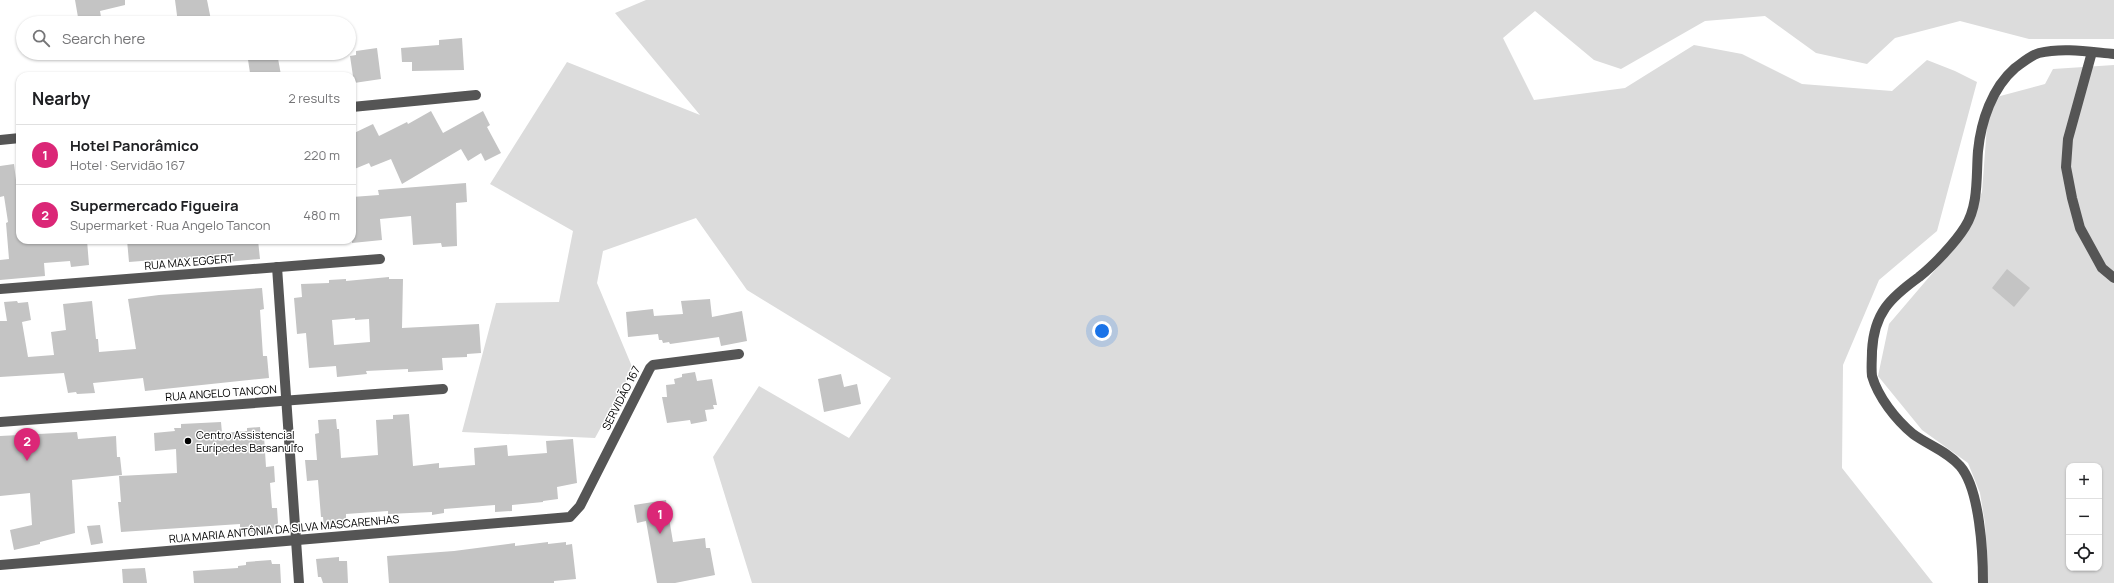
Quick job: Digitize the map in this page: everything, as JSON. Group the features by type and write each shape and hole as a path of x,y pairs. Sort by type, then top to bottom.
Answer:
{"street":[{"path":"1983,583 1980,532 1974,495 1968,479 1960,466 1939,449 1913,434 1892,412 1877,388 1872,375 1872,344 1878,321 1891,299 1904,286 1920,276 1954,241 1966,226 1973,206 1978,181 1978,150 1983,123 1993,96 2004,80 2015,69 2038,53 2064,51 2114,54"},
{"path":"2092,52 2068,139 2066,167 2080,228 2102,268 2114,278"},
{"path":"356,107 476,94"},
{"path":"0,140 16,138"},
{"name":"RUA MAX EGGERT","path":"0,289 380,259"},
{"path":"277,267 299,583"},
{"name":"SERVIDÃO 167","path":"570,517 580,506 650,368 653,365 738,354"},
{"name":"RUA ANGELO TANCON","path":"0,422 443,389"},
{"name":"RUA MARIA ANTÔNIA DA SILVA MASCARENHAS","path":"0,565 570,517"}],"shaded area":[{"path":"646,0 2114,0 2114,39 2029,39 1960,21 1895,38 1867,64 1816,53 1765,16 1705,21 1621,69 1594,60 1535,11 1503,38 1534,100 1625,88 1694,45 1742,54 1802,84 1892,91 1927,60 1955,71 1977,82 1937,231 1879,280 1843,365 1842,468 1933,583 752,583 713,457 759,386 849,438 891,378 747,290 696,218 603,251 597,283 633,369 595,438 462,432 496,303 559,302 573,231 490,184 567,62 700,115 615,13"},
{"path":"2114,65 2114,583 1988,583 1985,523 1980,493 1968,463 1922,430 1878,376 1889,324 1965,235 1982,192 1989,99 2045,84 2053,69"}],"building":[{"path":"75,0 125,0 125,5 100,11 101,16 78,16"},
{"path":"175,0 207,0 210,16 177,16"},
{"path":"462,38 464,70 412,71 412,62 402,62 401,48 439,45 439,40"},
{"path":"377,48 381,79 356,83 356,72 352,72 351,60 356,60 356,51"},
{"path":"248,60 278,60 280,72 250,72"},
{"path":"431,111 443,133 483,111 490,125 487,127 501,153 485,161 481,153 468,161 461,149 402,184 391,159 371,167 369,163 356,168 356,132 373,124 379,136 407,122 408,124"},
{"path":"14,164 16,180 16,244 87,244 89,265 71,267 70,261 44,263 45,276 0,280 0,260 9,259 6,223 8,222 4,196 0,197 0,166"},
{"path":"466,183 467,202 456,203 457,246 442,247 441,243 413,245 411,216 380,219 382,240 356,243 356,197 379,195 378,190"},
{"path":"127,244 258,244 260,259 226,262 226,255 167,261 167,259 129,262"},
{"path":"2007,269 2030,288 2014,307 1992,288"},
{"path":"389,277 389,279 403,279 402,328 479,324 481,353 467,354 467,357 442,358 443,370 408,372 408,369 366,371 367,374 337,377 336,366 309,368 306,333 297,334 294,298 302,297 301,284 329,283 329,280 346,279 346,281","holes":["355,318 355,320 369,319 370,342 334,345 332,320"]},
{"path":"262,288 264,309 260,310 263,356 267,356 269,378 145,391 143,378 93,383 95,393 77,394 76,392 68,393 64,373 0,377 0,321 7,321 4,302 28,302 31,320 22,322 28,357 54,355 51,332 66,330 63,304 92,301 96,339 98,339 99,352 136,349 128,299 159,295"},
{"path":"710,299 712,317 742,311 747,341 721,346 719,337 670,344 669,342 663,343 662,340 659,340 658,334 628,337 626,312 653,309 654,316 683,314 681,301"},
{"path":"695,372 697,381 712,379 717,405 713,405 714,409 705,410 707,421 691,424 690,420 667,423 662,397 667,397 666,385 675,384 674,379 682,377 682,374"},
{"path":"841,374 844,387 857,384 861,404 824,412 818,379"},
{"path":"409,414 413,466 439,463 439,468 475,465 474,448 507,445 508,456 547,453 546,441 573,439 577,483 557,487 558,499 512,505 512,511 495,512 495,505 444,509 444,513 432,515 432,512 388,514 388,511 346,514 346,525 324,527 323,517 321,517 318,480 307,481 305,460 317,460 315,434 319,433 318,420 336,419 337,429 339,429 341,458 378,455 376,420 393,419 393,415"},
{"path":"221,422 222,433 247,431 247,428 260,427 261,436 264,436 266,467 274,466 275,482 270,483 272,508 277,508 278,523 274,528 270,531 240,533 240,524 121,532 118,502 121,502 119,476 177,473 176,449 155,451 154,433 175,431 174,428 181,428 181,424"},
{"path":"77,432 78,439 116,436 117,457 120,457 122,475 72,480 75,533 40,542 40,544 14,550 10,530 32,525 30,493 0,496 0,436"},
{"path":"666,500 673,542 705,538 706,548 710,548 715,575 675,583 657,583 646,521 637,523 634,505"},
{"path":"100,525 103,543 91,545 87,526"},
{"path":"548,542 548,544 566,542 566,545 572,544 576,579 554,581 554,583 389,583 387,556 454,551 515,543 515,546"},
{"path":"339,557 339,561 347,561 348,583 323,583 321,577 318,577 316,559"},
{"path":"271,560 272,564 280,564 281,583 194,583 193,571 238,568 238,566 246,565 246,562"},
{"path":"145,568 147,583 123,583 122,569"}],"place":[{"name":"Centro Assistencial Eurípedes Barsanulfo","path":"188,441"},
{"name":"Supermercado Figueira","path":"27,461"},
{"name":"Hotel Panorâmico","path":"660,534"}]}
